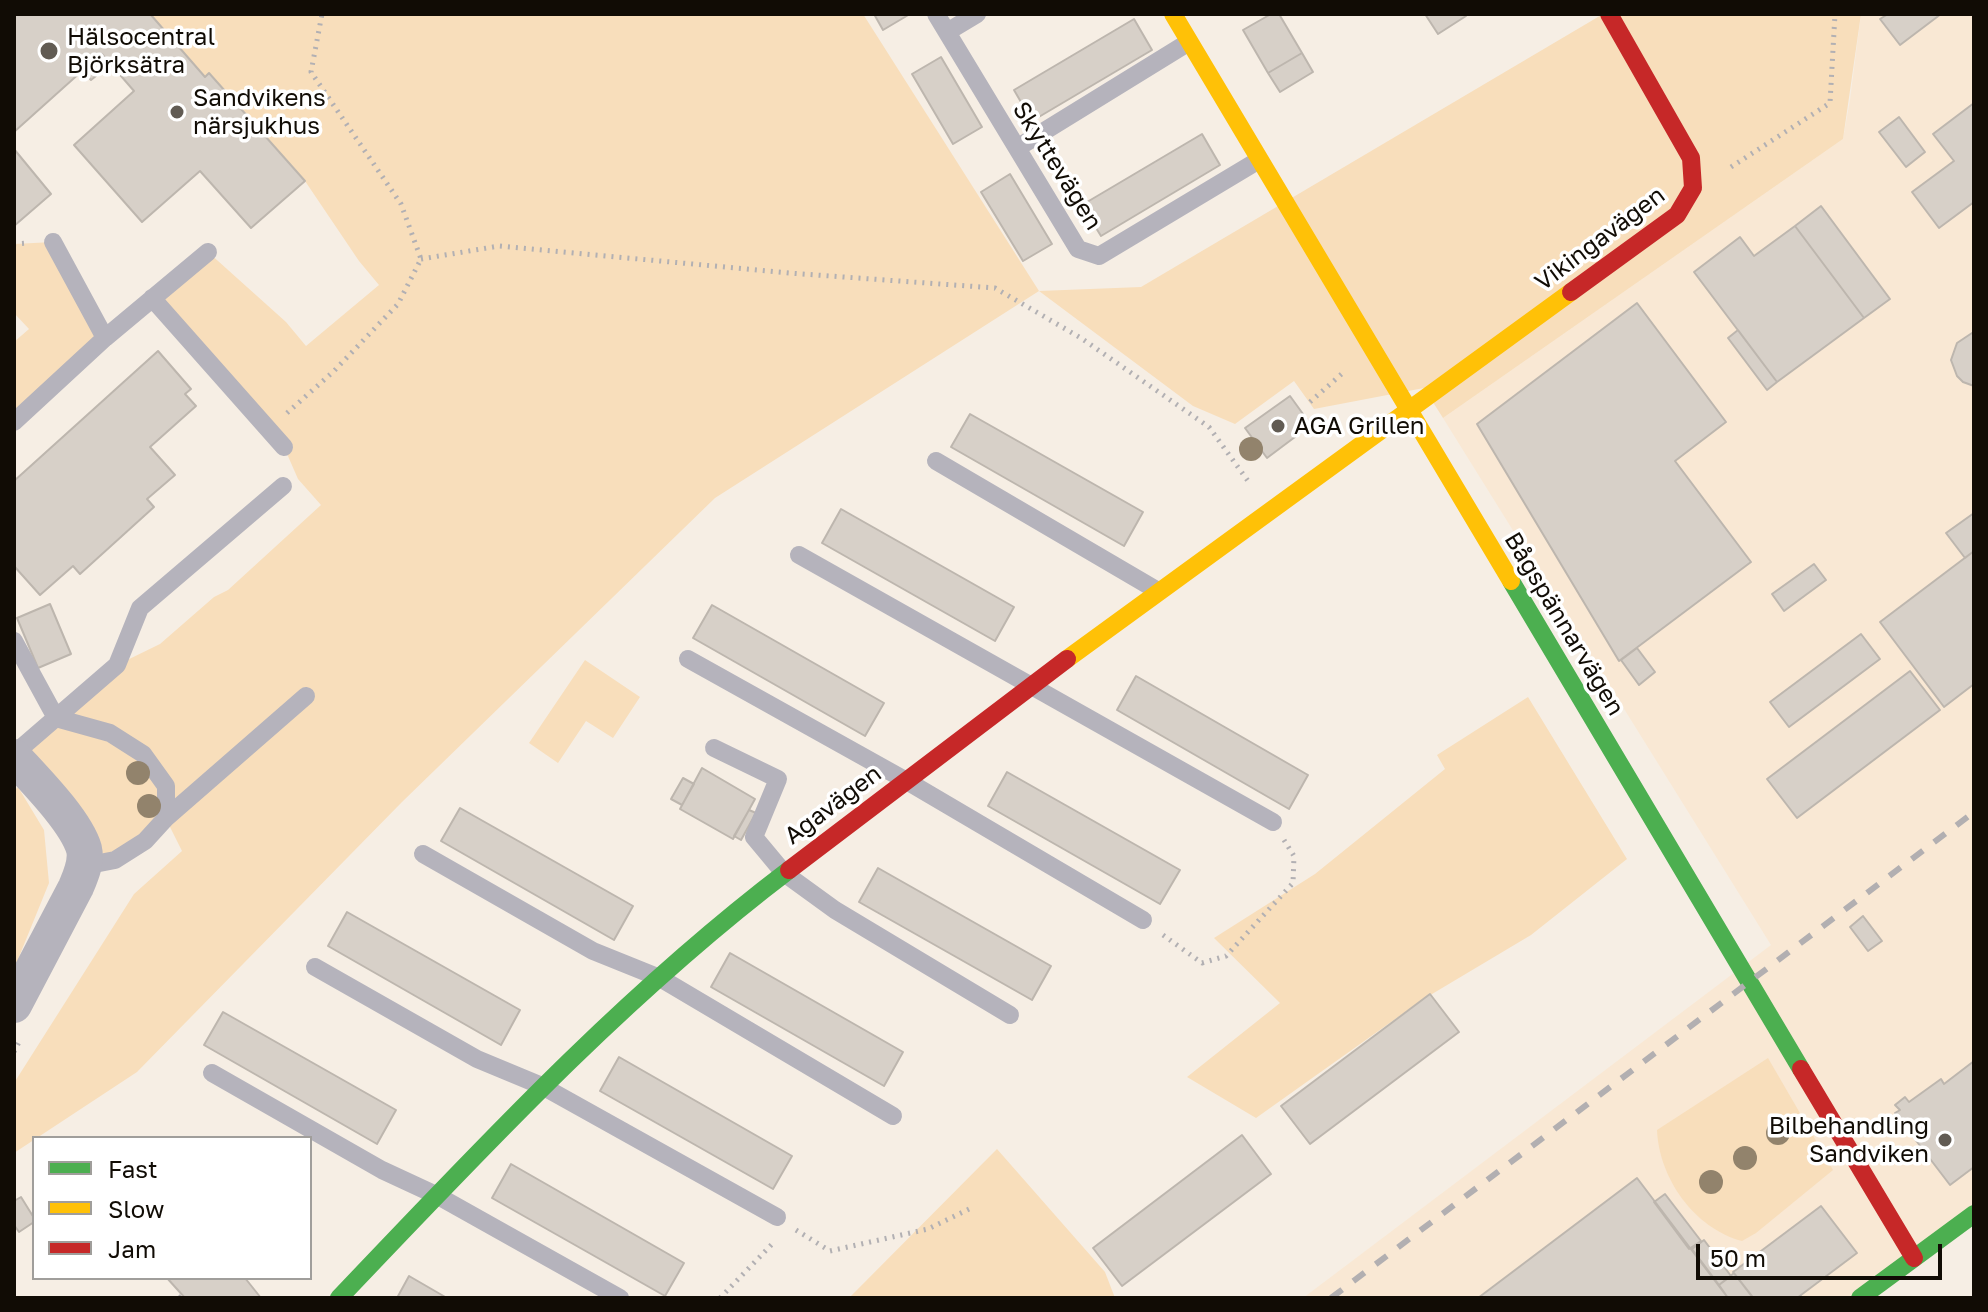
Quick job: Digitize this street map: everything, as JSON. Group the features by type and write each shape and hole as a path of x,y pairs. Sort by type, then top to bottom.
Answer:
{"street":[{"name":"Bågspännarvägen","path":"1173,14 1914,1258"},
{"name":"Vikingavägen","path":"1408,410 1677,215 1690,197 1696,181 1691,158 1609,14"},
{"name":"Agavägen","path":"339,1298 542,1086 660,978 784,873 1031,685 1408,410"},
{"path":"14,755 75,830 84,850 84,866 76,887 14,1005"},
{"path":"1860,1298 1974,1214"}],"lane":[{"name":"Skyttevägen","path":"936,14 1078,249 1099,256 1259,160"},
{"path":"947,32 977,14"},
{"path":"1017,148 1189,42"},
{"path":"53,242 105,338"},
{"path":"14,422 105,338 208,252"},
{"path":"152,298 284,447"},
{"path":"936,461 1158,591"},
{"path":"14,755 117,665 140,608 283,486"},
{"path":"799,555 1273,822"},
{"path":"14,641 56,718 110,733 143,754 166,786 166,818"},
{"path":"688,659 905,780 1143,920"},
{"path":"84,866 115,860 145,841 166,818 306,696"},
{"path":"714,748 778,779 754,837 784,873 835,910 1010,1015"},
{"path":"423,854 593,951 660,978 893,1116"},
{"path":"315,967 477,1059 542,1086 782,1221"},
{"path":"212,1073 382,1170 438,1196 620,1298"}],"path":[{"path":"284,447 285,415 334,371 398,304 421,259 401,204 311,72 322,14"},
{"path":"1696,181 1714,178 1830,103 1835,14"},
{"path":"421,259 499,246 789,273 995,288 1081,338 1209,427 1269,511"},
{"path":"1143,920 1202,963 1226,956 1293,883 1294,856 1273,822"},
{"path":"720,1298 769,1249 782,1221 830,1251 928,1229 969,1209"}],"shaded area":[{"path":"863,14 1039,291 715,498 402,802 137,1072 40,1136 32,1136 32,1141 14,1153 14,1083 134,894 182,851 166,819 145,841 84,866 14,757 117,665 160,644 214,597 228,590 321,505 298,479 284,447 152,298 208,252 286,322 306,346 379,285 305,181 210,74 205,77 151,15"},
{"path":"1603,14 1861,14 1843,139 1443,418 1424,388 1314,409 1294,381 1235,424 1193,406 1039,291 1141,287"},
{"path":"1861,14 1974,14 1974,1214 1860,1298 1303,1298 1771,945 1443,418 1843,139"},
{"path":"53,242 105,338 14,422 14,342 29,329 14,313 14,244"},
{"path":"585,660 640,697 613,738 586,721 558,763 529,743"},
{"path":"1528,697 1627,859 1531,935 1422,1000 1256,1118 1187,1077 1280,1003 1214,938 1315,874 1445,769 1437,755"},
{"path":"18,787 44,830 49,883 14,969 14,791"},
{"path":"1768,1058 1833,1170 1742,1241 1709,1225 1682,1199 1664,1166 1657,1130"},
{"path":"997,1149 1105,1272 1115,1298 849,1298"}],"building":[{"name":"Sandvikens närsjukhus","path":"14,14 152,14 205,77 209,73 305,181 251,228 200,171 142,222 74,145 134,91 102,54 88,66 96,76 91,80 82,71 14,132"},
{"path":"874,14 910,14 883,30"},
{"path":"1271,14 1279,14 1302,53 1268,73 1243,30"},
{"path":"1425,14 1465,14 1466,16 1438,34"},
{"path":"1888,14 1941,14 1900,45 1880,19"},
{"path":"1134,19 1152,50 1032,121 1014,90"},
{"path":"1302,53 1313,72 1280,92 1268,73"},
{"path":"941,57 982,127 953,144 912,74"},
{"path":"1974,103 1974,202 1939,228 1912,192 1954,161 1933,134"},
{"path":"1899,117 1925,152 1906,167 1879,132"},
{"path":"1202,134 1220,165 1101,236 1082,205"},
{"path":"14,149 51,194 14,226"},
{"path":"1010,174 1052,244 1023,261 981,192"},
{"path":"1821,206 1890,299 1864,318 1795,226"},
{"path":"1795,226 1864,318 1777,382 1694,272 1740,237 1754,256"},
{"path":"1637,303 1726,422 1675,461 1751,562 1619,661 1477,424"},
{"path":"1738,330 1777,382 1767,390 1728,338"},
{"path":"1972,333 1974,386 1957,376 1951,360 1957,343"},
{"path":"158,351 191,389 185,394 196,406 150,447 175,475 147,499 154,507 80,574 73,566 40,595 14,566 14,481"},
{"name":"AGA Grillen","path":"1290,396 1311,425 1267,458 1245,428"},
{"path":"970,414 1143,512 1124,546 951,447"},
{"path":"841,509 1014,607 995,641 822,543"},
{"path":"1974,513 1974,551 1965,558 1946,533"},
{"path":"1974,551 1974,684 1944,707 1880,622"},
{"path":"1814,564 1826,580 1784,611 1772,594"},
{"path":"50,604 71,654 38,668 17,618"},
{"path":"712,605 884,703 865,736 693,638"},
{"path":"1861,634 1880,659 1789,727 1770,702"},
{"path":"1637,648 1655,672 1639,685 1621,660"},
{"path":"1910,671 1940,710 1797,818 1767,779"},
{"path":"1136,676 1308,775 1289,809 1117,710"},
{"path":"702,768 755,799 733,839 680,809"},
{"path":"1007,772 1180,870 1160,904 988,806"},
{"path":"683,778 694,784 682,805 671,799"},
{"path":"460,808 633,906 614,940 441,841"},
{"path":"749,810 756,813 741,840 734,836"},
{"path":"878,868 1051,966 1032,1000 859,902"},
{"path":"347,912 520,1010 501,1045 328,946"},
{"path":"1863,916 1882,941 1868,951 1850,927"},
{"path":"730,953 903,1052 884,1086 711,987"},
{"path":"1430,994 1459,1032 1310,1144 1281,1106"},
{"path":"223,1012 396,1110 377,1144 204,1045"},
{"path":"619,1057 792,1156 773,1189 600,1091"},
{"name":"Bilbehandling Sandviken","path":"1974,1061 1974,1167 1950,1185 1895,1113 1900,1110 1895,1105 1905,1097 1909,1102 1941,1079 1944,1084"},
{"path":"1242,1135 1271,1174 1122,1286 1093,1248"},
{"path":"511,1164 684,1263 665,1296 492,1198"},
{"path":"1637,1178 1728,1298 1478,1298"},
{"path":"1665,1194 1701,1241 1689,1249 1654,1202"},
{"path":"21,1197 32,1215 32,1223 19,1232 14,1225 14,1201"},
{"path":"1821,1206 1857,1253 1797,1298 1753,1298 1733,1272"},
{"path":"1704,1240 1731,1276 1719,1285 1692,1249"},
{"path":"1734,1273 1752,1296 1728,1298 1719,1285"},
{"path":"409,1276 447,1298 397,1298"},
{"path":"169,1280 247,1280 261,1298 185,1298"}],"railway":[{"path":"1331,1298 1974,812"}],"traffic: fast":[{"path":"1511,581 1801,1069"},
{"path":"339,1298 500,1130 611,1021 728,918 789,870"},
{"path":"1860,1298 1974,1214"}],"traffic: slow":[{"path":"1173,14 1511,581"},
{"path":"1067,659 1571,292"}],"traffic: jam":[{"path":"1571,292 1677,215 1693,188 1691,158 1609,14"},
{"path":"789,870 1067,659"},
{"path":"1801,1069 1914,1258"}],"place":[{"name":"Hälsocentral Björksätra","path":"49,51"},
{"name":"Sandvikens närsjukhus","path":"177,112"},
{"name":"AGA Grillen","path":"1278,426"},
{"name":"Bilbehandling Sandviken","path":"1945,1140"}]}
